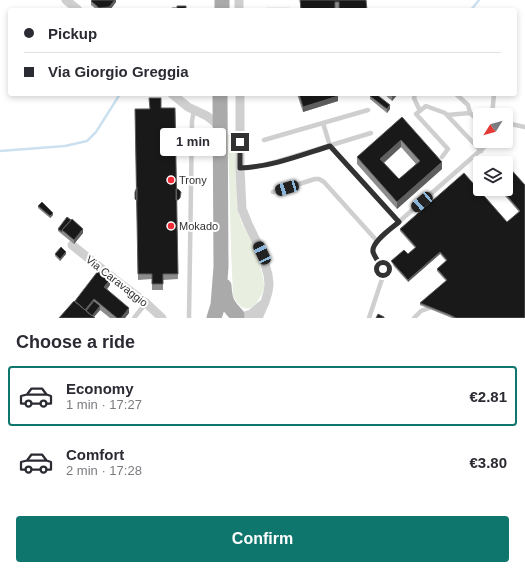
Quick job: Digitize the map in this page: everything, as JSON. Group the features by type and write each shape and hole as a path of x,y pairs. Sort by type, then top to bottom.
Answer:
{"main road":[{"path":"219,96 214,114 221,127 221,267 216,318 231,314 241,317"},
{"path":"221,267 225,300 228,306 241,317"}],"street":[{"path":"66,0 76,8"},
{"path":"174,96 194,110 214,114"},
{"path":"240,96 240,168 242,209 262,253 268,275 268,292 266,302 258,318"},
{"name":"Via Caravaggio","path":"72,245 117,282 146,303 162,318"},
{"path":"241,317 251,314 266,302"}],"lane":[{"path":"414,96 420,110"},
{"path":"458,96 468,105 470,114 473,116"},
{"path":"493,108 494,96"},
{"path":"442,157 448,149 416,114 426,106 445,113 481,151"},
{"path":"189,318 192,129 194,110"},
{"path":"264,140 368,110"},
{"path":"447,115 470,114"},
{"path":"323,123 330,146 399,222"},
{"path":"513,124 525,127"},
{"path":"240,168 272,164 371,133"},
{"path":"369,318 384,273 374,254 373,248 377,241 484,148"},
{"path":"273,192 319,179 324,182 377,241"},
{"path":"134,318 146,303"},
{"path":"414,318 425,309 437,306"}],"green space":[{"path":"228,135 236,135 238,209 242,223 252,242 260,264 264,281 264,287 261,295 257,302 250,308 242,307 233,295"}],"building":[{"path":"115,0 109,7 99,8 91,1"},
{"path":"300,0 366,0 367,8 339,8 339,2 335,2 335,8 301,8"},
{"path":"177,6 186,6 186,8 177,8"},
{"path":"300,96 338,96 303,107"},
{"path":"370,96 379,96 390,105 387,109"},
{"path":"149,98 161,98 161,108 175,108 178,274 163,274 163,284 152,284 152,274 138,274 135,109 150,109"},
{"path":"402,117 442,162 397,202 357,157","holes":["401,140 420,161 399,179 380,159"]},
{"path":"513,172 525,185 525,318 456,318 420,303 447,280 437,269 447,260 440,252 408,280 391,261 404,250 408,254 416,247 400,229 464,173 473,183 473,196 484,196 507,222 520,211 507,196 513,196"},
{"path":"137,187 137,201 135,199 135,192"},
{"path":"176,189 181,192 178,200 176,200"},
{"path":"42,202 53,213 50,216 38,206"},
{"path":"67,217 71,220 62,232 58,229"},
{"path":"72,219 83,229 74,240 62,230"},
{"path":"61,247 66,252 60,259 55,254"},
{"path":"98,271 110,280 104,287 129,308 121,318 117,318 94,299 85,310 75,301"},
{"path":"74,301 95,318 59,318"},
{"path":"94,301 100,306 92,316 86,311"},
{"path":"378,314 384,317 384,318 376,318"}],"waterway":[{"path":"473,8 479,0"},
{"path":"0,151 65,146 87,141 96,132 119,96"}],"place":[{"name":"Trony","path":"171,180"},
{"name":"Mokado","path":"171,226"}],"route":[{"path":"240,142 240,168 272,164 330,146 399,222 377,241 373,248 374,254 383,269"}]}
